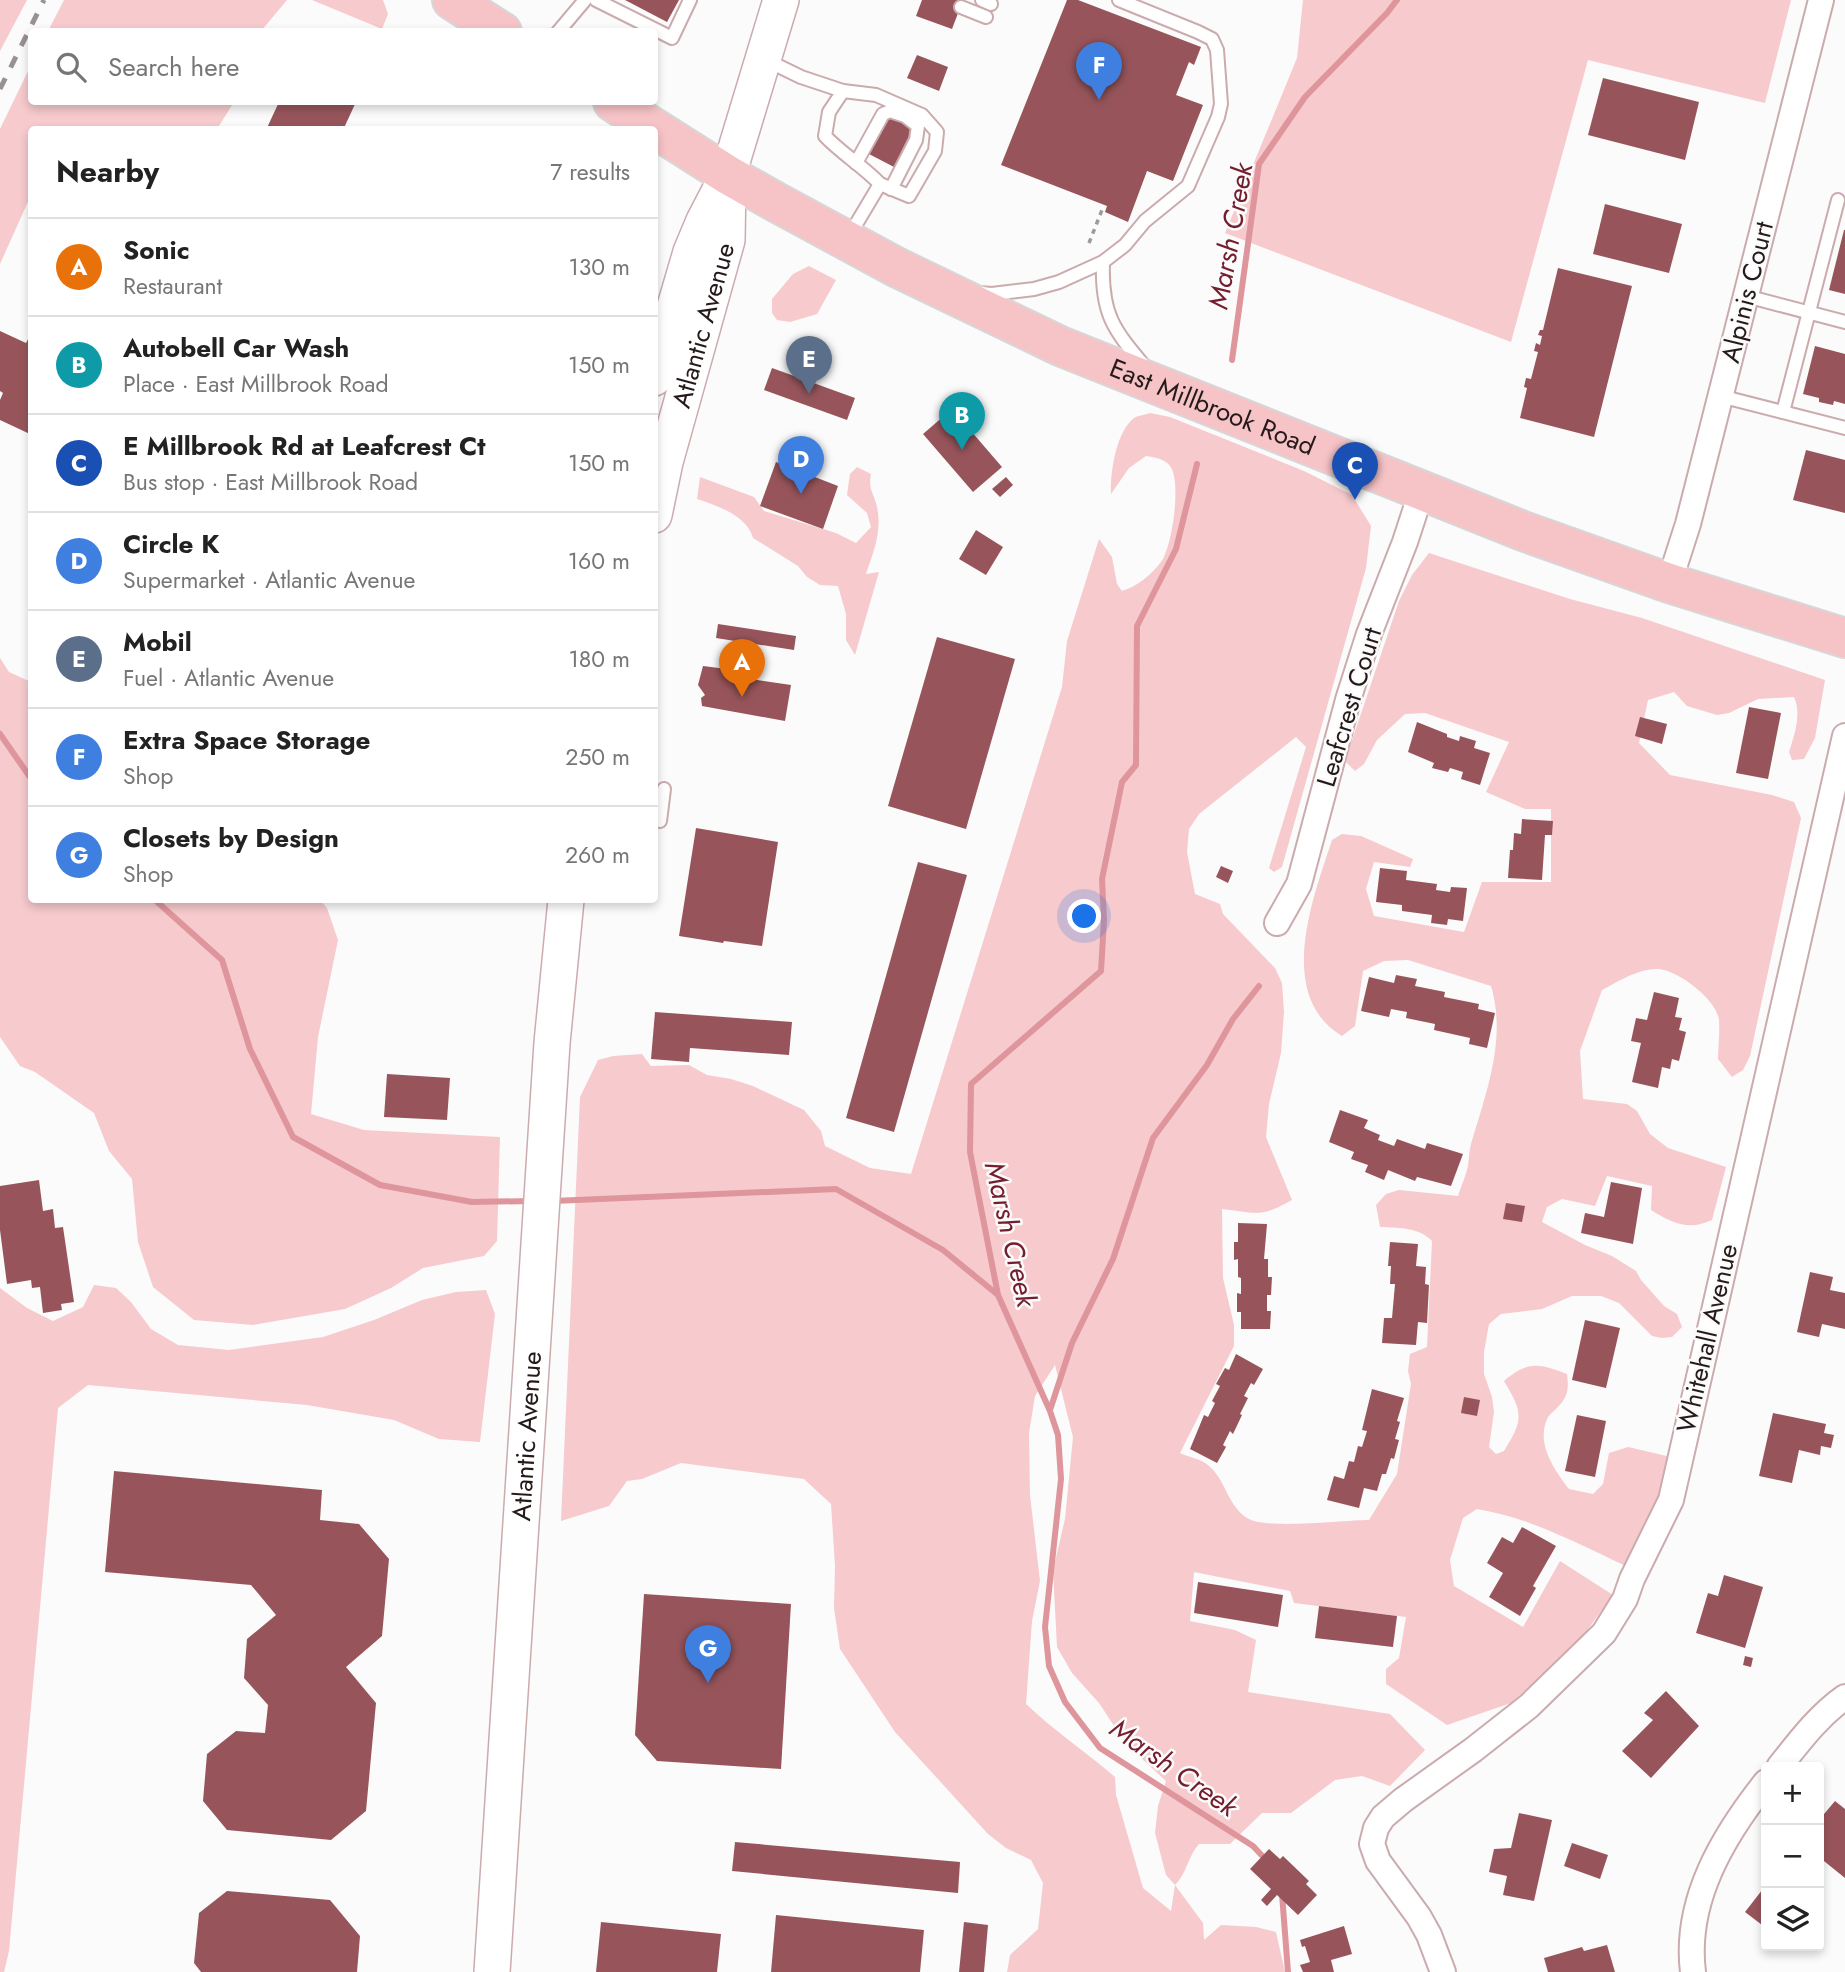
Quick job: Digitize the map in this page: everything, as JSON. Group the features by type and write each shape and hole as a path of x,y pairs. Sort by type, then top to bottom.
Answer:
{"main road":[{"path":"452,0 496,28"},
{"name":"Atlantic Avenue","path":"658,364 691,253 727,175 781,0"},
{"name":"East Millbrook Road","path":"618,105 650,126"},
{"name":"East Millbrook Road","path":"658,131 727,175 847,240 1060,346 1523,530 1669,583 1845,638"},
{"name":"Atlantic Avenue","path":"658,494 664,462 727,240 727,175"},
{"name":"Atlantic Avenue","path":"492,1972 552,1043 566,903"}],"street":[{"name":"Alpinis Court","path":"1669,583 1688,524 1821,0"},
{"name":"Leafcrest Court","path":"1277,923 1299,884 1348,700 1369,634 1422,490"},
{"name":"Whitehall Avenue","path":"1443,1972 1424,1926 1378,1861 1372,1844 1376,1828 1383,1817 1403,1800 1529,1706 1604,1633 1625,1599 1671,1500 1845,736"},
{"path":"1783,1762 1812,1726 1845,1696"},
{"path":"1693,1972 1693,1920 1707,1877 1734,1827 1761,1789"}],"lane":[{"path":"561,28 585,0"},
{"path":"596,0 652,28"},
{"path":"658,31 672,38 690,0"},
{"path":"947,292 992,294 1027,290 1059,282 1103,262 1188,186 1219,117 1221,104 1217,50 1212,39 1119,0"},
{"path":"961,6 986,17"},
{"path":"764,59 801,77 843,91 876,95 922,115 937,132 935,151 909,197 886,187 867,170 844,156 825,136 829,112 843,91"},
{"path":"847,240 916,140 918,127 905,116 890,111 883,114 856,163"},
{"path":"1783,412 1838,200"},
{"path":"1103,262 1102,277 1107,310 1116,332 1161,386"},
{"path":"1746,296 1845,322"},
{"path":"1720,396 1845,428"},
{"path":"660,821 664,789"}],"path":[{"path":"1089,243 1102,210"}],"shaded area":[{"path":"0,0 27,0 0,51"},
{"path":"64,0 287,0 264,28 50,28"},
{"path":"312,0 383,0 388,14 382,28"},
{"path":"1303,0 1791,0 1765,103 1588,60 1511,342 1225,233 1297,58"},
{"path":"28,71 28,105 232,105 219,126 28,126 28,202 0,264 0,129"},
{"path":"809,266 836,280 817,314 790,322 777,320 772,313 772,299 793,274"},
{"path":"1150,413 1170,417 1304,471 1352,495 1371,526 1366,568 1282,867 1274,872 1269,868 1306,747 1296,737 1199,814 1189,829 1187,852 1195,894 1220,904 1223,914 1275,968 1282,983 1284,1012 1281,1053 1269,1104 1266,1137 1292,1200 1272,1210 1258,1213 1222,1209 1223,1278 1234,1325 1234,1346 1180,1453 1209,1466 1240,1513 1256,1522 1287,1524 1369,1520 1397,1474 1411,1384 1408,1371 1410,1354 1427,1347 1432,1241 1415,1231 1380,1227 1376,1205 1386,1194 1399,1190 1458,1196 1467,1170 1470,1147 1488,1086 1496,1046 1497,1026 1491,986 1408,960 1384,961 1363,971 1355,1026 1342,1036 1322,1018 1310,997 1304,972 1305,945 1316,889 1332,840 1342,834 1361,836 1413,859 1410,867 1374,862 1366,889 1374,916 1464,932 1482,882 1551,882 1551,809 1525,809 1486,792 1509,742 1425,713 1405,714 1377,740 1364,764 1355,771 1345,761 1399,601 1412,575 1429,553 1570,599 1642,618 1825,680 1815,738 1804,759 1792,760 1789,752 1797,718 1794,697 1758,699 1729,713 1717,715 1687,706 1674,692 1648,700 1639,743 1670,775 1772,795 1794,802 1801,818 1750,1056 1743,1070 1732,1077 1718,1059 1719,1020 1712,1004 1696,988 1677,975 1659,969 1637,973 1602,990 1580,1051 1583,1099 1627,1104 1637,1111 1650,1134 1668,1148 1726,1167 1712,1220 1703,1223 1688,1225 1666,1219 1651,1210 1652,1186 1607,1176 1595,1206 1562,1199 1547,1207 1542,1222 1612,1256 1636,1271 1664,1306 1677,1314 1682,1327 1672,1337 1652,1336 1619,1303 1601,1296 1572,1296 1542,1309 1501,1314 1489,1324 1484,1352 1484,1374 1494,1412 1489,1447 1496,1454 1504,1451 1511,1440 1519,1416 1515,1401 1504,1381 1520,1370 1541,1366 1567,1374 1567,1393 1548,1417 1544,1436 1552,1464 1569,1489 1593,1494 1603,1484 1609,1453 1628,1447 1671,1457 1654,1521 1626,1566 1535,1525 1477,1509 1463,1518 1450,1560 1454,1586 1523,1627 1560,1561 1613,1595 1572,1651 1511,1703 1447,1725 1386,1684 1386,1669 1399,1658 1406,1617 1294,1603 1290,1591 1194,1572 1190,1621 1235,1630 1256,1640 1248,1692 1390,1714 1425,1750 1390,1786 1362,1776 1335,1780 1291,1813 1262,1813 1230,1844 1199,1844 1195,1849 1175,1885 1203,1923 1204,1940 1221,1925 1256,1927 1276,1932 1285,1972 1007,1972 1010,1955 1038,1929 1043,1883 1031,1860 1006,1848 988,1834 895,1732 840,1649 834,1608 835,1566 831,1504 804,1479 681,1463 642,1479 627,1481 609,1506 561,1521 580,1097 598,1060 642,1054 651,1066 689,1065 707,1075 753,1086 804,1110 821,1131 825,1146 870,1168 911,1174 1062,687 1067,641 1099,539 1112,557 1117,584 1122,591 1139,583 1153,571 1161,562 1169,543 1175,485 1174,474 1168,464 1146,456 1129,468 1111,494 1113,464 1123,433 1134,418","holes":["1055,1365 1073,1437 1065,1519 1053,1570 1057,1647 1072,1673 1099,1703 1126,1744 1166,1781 1158,1806 1155,1833 1166,1875 1175,1885 1171,1911 1143,1888 1116,1795 1115,1777 1026,1704 1032,1621 1040,1581 1030,1495 1029,1433 1035,1396"]},
{"path":"857,467 871,474 871,488 879,525 866,574 879,572 855,655 846,640 846,614 838,586 820,585 807,577 798,566 753,538 745,523 738,517 697,499 700,477 754,497 764,511 836,533 856,543 871,527 867,513 847,495 850,474"},
{"path":"0,658 9,672 28,681 28,903 323,903 327,908 338,940 318,1037 311,1114 364,1130 500,1137 497,1241 484,1256 423,1268 391,1288 345,1309 253,1325 194,1320 153,1287 138,1242 132,1179 109,1151 94,1113 35,1072 20,1066 0,1037"},
{"path":"94,1285 116,1288 131,1302 151,1329 178,1345 229,1350 323,1337 422,1300 456,1292 486,1290 495,1314 480,1442 439,1439 394,1420 307,1405 88,1385 58,1408 9,1951 4,1972 0,1972 0,1288 27,1308 53,1321 83,1307"}],"building":[{"path":"625,0 679,0 667,22"},
{"path":"922,0 963,0 952,29 916,16"},
{"path":"1067,0 1078,0 1201,47 1194,65 1189,62 1176,95 1203,105 1173,181 1147,171 1128,222 1105,212 1107,206 1001,165"},
{"path":"917,55 948,67 939,91 907,78"},
{"path":"1603,78 1699,102 1685,160 1588,135"},
{"path":"278,105 355,105 345,126 268,126"},
{"path":"890,116 913,128 894,167 869,154"},
{"path":"1605,204 1682,224 1669,273 1593,254"},
{"path":"1845,230 1845,294 1829,290"},
{"path":"1558,268 1632,286 1594,437 1520,418 1527,388 1524,387 1526,378 1531,379 1538,352 1534,351 1536,343 1540,345 1542,336 1538,335 1540,330 1543,330"},
{"path":"0,331 26,343 28,339 28,433 0,420 0,400 3,393 0,391"},
{"path":"1815,346 1845,354 1845,404 1834,401 1833,405 1819,402 1819,398 1803,394"},
{"path":"772,368 855,398 847,420 764,390"},
{"path":"952,409 1002,467 973,492 923,434"},
{"path":"1806,450 1845,460 1845,513 1793,500"},
{"path":"776,462 838,486 823,529 760,506"},
{"path":"1006,477 1013,485 1000,497 992,489"},
{"path":"976,530 1003,547 986,575 959,559"},
{"path":"718,624 796,636 794,650 716,638"},
{"path":"937,637 1015,659 966,829 888,806"},
{"path":"703,666 751,672 750,679 791,685 785,721 702,706 701,698 705,695 698,685"},
{"path":"1749,707 1781,713 1768,779 1736,773"},
{"path":"1640,717 1667,724 1662,744 1635,736"},
{"path":"1417,722 1459,741 1460,736 1476,741 1474,748 1490,753 1480,785 1461,779 1463,772 1450,768 1448,772 1432,768 1434,763 1408,752"},
{"path":"1522,819 1553,821 1552,835 1545,835 1542,880 1508,878 1514,833 1521,834"},
{"path":"696,828 778,842 762,946 679,936"},
{"path":"918,862 967,875 894,1132 846,1118"},
{"path":"1221,866 1233,871 1228,883 1216,877"},
{"path":"1380,868 1407,871 1406,880 1437,884 1436,890 1450,892 1451,887 1467,888 1463,921 1448,919 1447,925 1431,923 1432,915 1402,911 1402,905 1376,902"},
{"path":"1396,975 1417,979 1415,986 1445,992 1444,997 1479,1004 1478,1009 1495,1013 1487,1048 1469,1044 1470,1038 1434,1030 1435,1024 1406,1018 1407,1012 1391,1009 1389,1017 1361,1011 1369,977 1394,983"},
{"path":"1654,992 1679,998 1675,1017 1682,1018 1679,1030 1686,1032 1679,1061 1672,1059 1670,1069 1662,1067 1658,1088 1632,1082 1641,1043 1631,1041 1636,1018 1647,1020"},
{"path":"655,1012 792,1022 789,1055 690,1048 689,1062 651,1059"},
{"path":"387,1074 450,1078 447,1120 384,1117"},
{"path":"1340,1110 1368,1120 1364,1128 1380,1135 1378,1140 1394,1146 1397,1139 1425,1149 1427,1143 1463,1154 1451,1186 1417,1177 1415,1181 1388,1170 1384,1180 1365,1172 1368,1165 1351,1159 1354,1152 1329,1142"},
{"path":"39,1180 43,1211 53,1209 55,1228 63,1227 74,1302 61,1304 62,1310 43,1313 40,1287 32,1288 31,1280 7,1284 0,1230 0,1186"},
{"path":"1611,1182 1642,1188 1633,1244 1581,1233 1585,1213 1604,1217"},
{"path":"1506,1203 1525,1206 1522,1222 1503,1219"},
{"path":"1238,1223 1267,1224 1264,1259 1268,1259 1268,1277 1272,1277 1271,1295 1267,1295 1267,1311 1271,1311 1270,1329 1241,1329 1237,1293 1241,1294 1241,1278 1238,1277 1238,1259 1234,1260"},
{"path":"1390,1242 1418,1244 1416,1266 1426,1267 1425,1284 1429,1285 1427,1323 1418,1322 1416,1345 1382,1343 1384,1318 1392,1318 1395,1284 1390,1284"},
{"path":"1810,1272 1833,1277 1830,1290 1845,1293 1845,1329 1822,1324 1819,1337 1797,1332"},
{"path":"1585,1320 1620,1328 1606,1388 1572,1380"},
{"path":"1236,1354 1263,1369 1244,1396 1248,1398 1240,1414 1242,1415 1233,1434 1230,1431 1223,1445 1226,1447 1217,1463 1190,1449 1204,1415 1208,1417 1215,1403 1212,1401 1220,1386 1216,1384 1225,1368 1229,1370"},
{"path":"1372,1389 1404,1398 1397,1421 1400,1422 1395,1439 1399,1440 1394,1459 1391,1458 1386,1474 1382,1474 1377,1491 1364,1488 1359,1508 1327,1500 1334,1476 1344,1479 1349,1461 1354,1462 1358,1446 1362,1447 1367,1431 1362,1430"},
{"path":"1464,1397 1480,1400 1477,1416 1461,1413"},
{"path":"1773,1413 1826,1424 1824,1433 1834,1435 1831,1448 1821,1446 1820,1455 1799,1450 1792,1483 1759,1476"},
{"path":"1577,1415 1606,1421 1595,1477 1565,1471"},
{"path":"114,1471 322,1490 320,1520 359,1524 389,1559 382,1636 346,1667 376,1703 366,1811 331,1840 227,1830 203,1801 207,1754 236,1731 265,1733 268,1705 244,1678 247,1639 276,1615 251,1585 105,1572"},
{"path":"1522,1527 1556,1546 1533,1586 1536,1588 1520,1616 1489,1597 1503,1573 1487,1563 1502,1537 1513,1543"},
{"path":"1724,1575 1763,1587 1745,1648 1696,1633 1708,1593 1718,1596"},
{"path":"1198,1582 1283,1595 1278,1627 1194,1613"},
{"path":"644,1594 791,1604 781,1769 657,1761 635,1735"},
{"path":"1319,1606 1397,1616 1393,1647 1315,1638"},
{"path":"1745,1656 1753,1658 1751,1667 1743,1665"},
{"path":"1666,1691 1699,1726 1651,1778 1622,1751 1653,1720 1644,1713"},
{"path":"1835,1801 1845,1809 1845,1878 1824,1861 1824,1814"},
{"path":"1519,1813 1552,1820 1534,1901 1503,1895 1507,1876 1489,1872 1494,1849 1511,1848"},
{"path":"735,1842 960,1862 958,1893 732,1871"},
{"path":"1572,1843 1608,1855 1600,1879 1564,1866"},
{"path":"1269,1849 1280,1859 1283,1856 1309,1881 1306,1884 1317,1895 1298,1915 1277,1895 1267,1906 1261,1900 1271,1889 1250,1869"},
{"path":"227,1891 330,1900 360,1936 357,1972 201,1972 194,1963 199,1913"},
{"path":"1761,1891 1761,1924 1745,1912"},
{"path":"776,1915 924,1930 920,1972 771,1972"},
{"path":"601,1922 721,1934 717,1972 596,1972"},
{"path":"964,1922 988,1925 984,1972 959,1972"},
{"path":"1344,1926 1352,1954 1331,1960 1334,1972 1303,1972 1300,1965 1310,1962 1300,1940"},
{"path":"1607,1945 1615,1972 1548,1972 1544,1958 1582,1947 1584,1951"}],"waterway":[{"name":"Marsh Creek","path":"1232,360 1259,164 1305,97 1397,0"},
{"name":"Marsh Creek","path":"1197,464 1176,549 1137,626 1136,765 1122,782 1102,879 1104,920 1101,971 971,1084 970,1152 998,1295 1050,1411 1058,1435 1061,1479 1045,1627 1049,1666 1065,1702 1100,1748 1253,1846 1268,1862"},
{"path":"0,734 28,774"},
{"path":"158,903 222,960 250,1049 293,1137 380,1185 472,1202 531,1201"},
{"path":"1050,1410 1072,1343 1113,1259 1153,1138 1207,1065 1233,1019 1259,986"},
{"path":"553,1201 836,1189 943,1250 998,1295"},
{"name":"Marsh Creek","path":"1282,1894 1288,1972"}],"railway":[{"path":"30,28 44,0"},
{"path":"0,89 28,32"}],"place":[{"name":"Extra Space Storage","path":"1099,100"},
{"name":"Mobil","path":"809,394"},
{"name":"Autobell Car Wash","path":"962,450"},
{"name":"Circle K","path":"801,494"},
{"name":"E Millbrook Rd at Leafcrest Ct","path":"1355,500"},
{"name":"Sonic","path":"742,697"},
{"name":"Closets by Design","path":"708,1683"}]}
